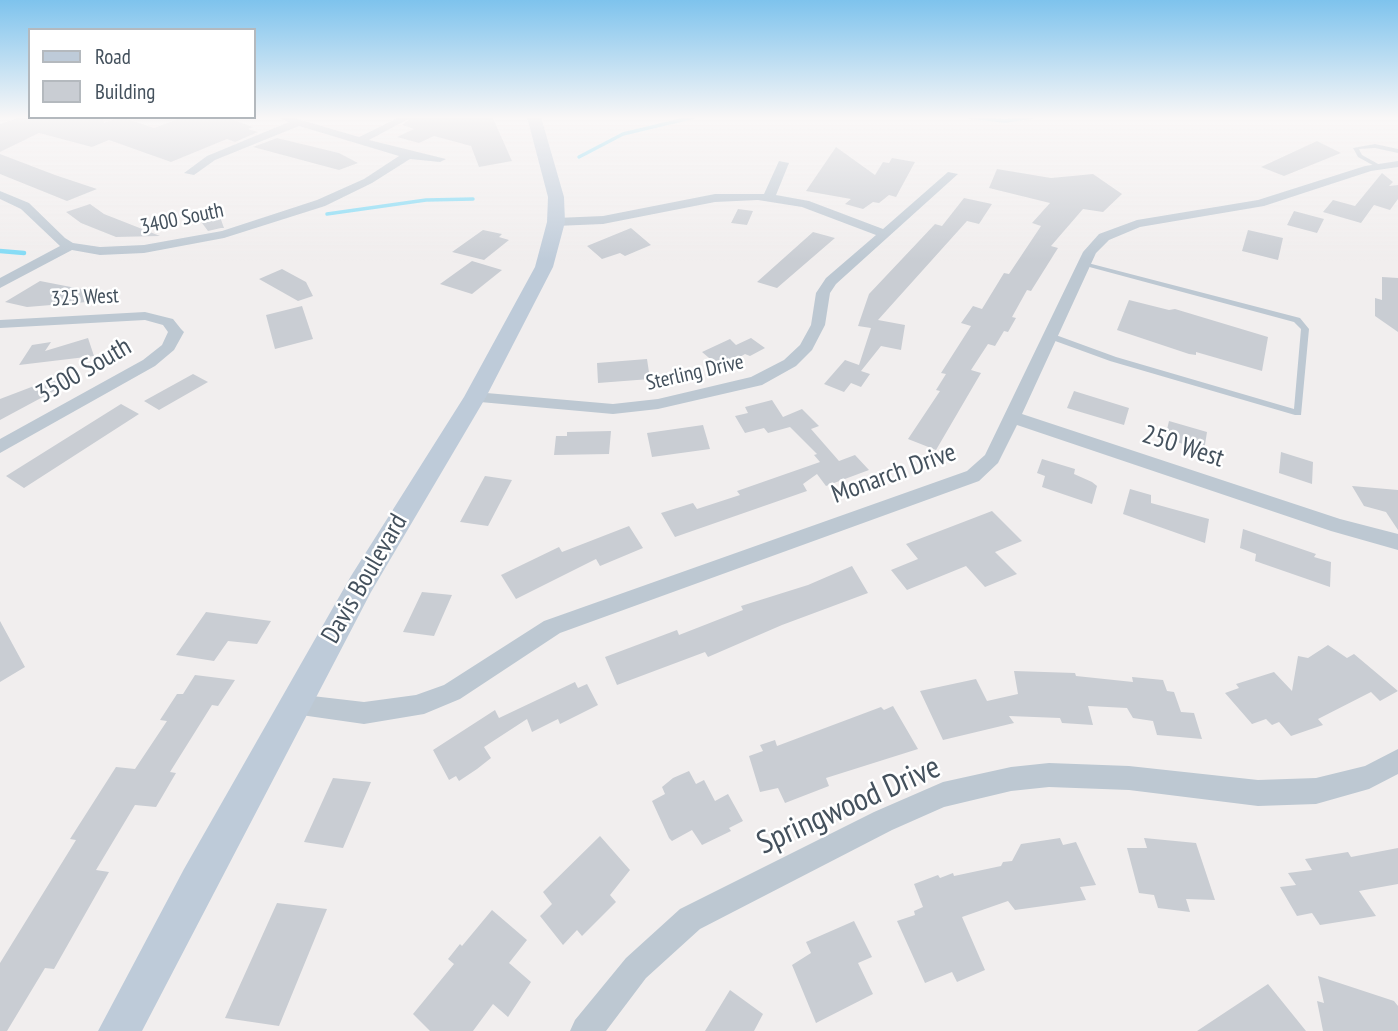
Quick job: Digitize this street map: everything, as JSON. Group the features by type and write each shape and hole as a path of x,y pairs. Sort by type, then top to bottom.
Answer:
{"street":[{"path":"190,173 201,165"},
{"name":"3400 South","path":"70,246 89,250 128,251 224,234 337,197 391,165"},
{"name":"Davis Boulevard","path":"119,1031 387,538 475,397 540,276 556,222 554,184 548,165"},
{"path":"769,197 782,165"},
{"name":"Monarch Drive","path":"295,705 380,712 416,706 452,692 552,627 973,476 992,459 1084,264 1098,242 1118,230 1260,203 1387,165"},
{"name":"Sterling Drive","path":"475,397 612,409 659,404 756,381 790,363 807,347 818,325 821,299 827,286 952,174"},
{"path":"0,195 25,206 60,241 70,246"},
{"path":"556,222 603,219 715,198 769,197 805,204 884,234"},
{"path":"0,284 70,246"},
{"name":"325 West","path":"0,324 145,316 172,324"},
{"name":"3500 South","path":"0,447 158,357 175,336 172,324"},
{"name":"250 West","path":"1012,417 1338,526 1398,542"},
{"name":"Springwood Drive","path":"586,1031 636,968 690,919 883,821 943,795 1011,779 1049,775 1129,778 1258,793 1317,791 1369,777 1398,761"}],"lane":[{"path":"1050,336 1113,359 1298,413 1305,329 1297,320 1084,264"}],"building":[{"path":"0,165 29,165 97,189 67,201 0,174"},
{"path":"321,165 352,165 339,170"},
{"path":"824,165 861,165 875,175 881,165 913,165 896,197 889,195 879,203 873,202 863,209 845,204 851,199 806,191"},
{"path":"1265,165 1311,165 1284,176 1261,167"},
{"path":"997,169 1051,178 1093,174 1122,194 1103,212 1083,209 1051,246 1058,248 1031,291 1027,290 1012,317 1016,318 1008,332 1004,331 995,346 988,344 971,370 981,373 936,450 908,439 940,391 936,390 946,374 941,373 971,326 961,323 973,306 982,309 1004,273 1009,274 1041,226 1032,223 1050,203 989,188"},
{"path":"1382,173 1393,182 1389,186 1398,185 1398,199 1390,210 1374,205 1361,223 1323,212 1333,200 1355,206"},
{"path":"964,198 992,204 979,224 967,221 878,320 905,325 901,350 881,346 861,371 870,374 861,387 851,383 844,392 824,384 845,360 859,365 871,328 858,326 869,294 935,224 942,226"},
{"path":"90,204 104,214 160,236 116,237 81,223 66,212"},
{"path":"738,209 753,211 747,225 731,223"},
{"path":"1294,211 1324,219 1317,233 1287,225"},
{"path":"219,214 224,228 208,231 199,219"},
{"path":"631,228 651,245 625,256 620,253 602,259 587,246"},
{"path":"483,230 502,234 499,237 509,240 484,260 452,252"},
{"path":"1248,230 1283,238 1278,260 1242,251"},
{"path":"813,232 835,238 777,288 757,282"},
{"path":"472,261 502,270 472,294 440,284"},
{"path":"282,269 306,282 313,296 298,301 259,279"},
{"path":"1382,277 1398,278 1398,332 1375,316 1375,298 1382,300"},
{"path":"40,281 112,295 112,300 27,307 5,302"},
{"path":"1129,300 1169,310 1175,309 1268,337 1262,371 1196,352 1196,355 1189,354 1117,330"},
{"path":"302,306 313,339 275,349 266,315"},
{"path":"88,338 94,356 19,365 32,345 51,342 45,351"},
{"path":"751,338 765,348 750,356 745,354 721,368 702,352 730,339 736,345"},
{"path":"647,359 650,379 598,383 597,363"},
{"path":"193,374 208,382 159,410 144,401"},
{"path":"63,375 67,384 0,420 0,399"},
{"path":"1074,391 1129,408 1124,425 1067,408"},
{"path":"772,400 783,417 802,409 819,426 811,429 839,461 855,455 869,470 826,486 817,474 803,484 807,491 675,537 661,513 693,503 697,509 740,495 737,491 820,462 814,455 817,454 790,427 768,433 764,428 745,433 735,416 748,413 745,407"},
{"path":"121,404 139,414 24,488 6,476"},
{"path":"1169,421 1207,432 1204,451 1165,438"},
{"path":"703,425 710,449 652,457 647,433"},
{"path":"611,431 609,454 554,455 556,436 567,436 567,432"},
{"path":"1281,452 1313,462 1312,484 1279,473"},
{"path":"1042,459 1075,469 1074,474 1097,486 1092,504 1042,487 1045,476 1037,473"},
{"path":"485,476 512,480 488,526 460,522"},
{"path":"1352,486 1398,490 1398,530 1386,512 1364,506"},
{"path":"1130,489 1151,495 1151,503 1209,519 1205,543 1123,514"},
{"path":"992,511 1022,541 995,552 1017,574 985,587 966,566 907,590 891,570 918,559 906,544"},
{"path":"629,526 643,548 600,566 596,559 516,599 501,575 559,547 562,552"},
{"path":"1243,529 1316,554 1314,557 1331,562 1330,587 1255,561 1256,554 1240,548"},
{"path":"852,566 868,593 782,625 708,657 705,652 617,685 605,657 677,630 679,635 743,610 741,606 808,585"},
{"path":"422,592 452,595 434,636 403,632"},
{"path":"206,612 271,621 257,644 228,641 214,661 176,655"},
{"path":"0,621 25,667 0,682"},
{"path":"1328,645 1347,658 1354,654 1398,691 1380,701 1371,692 1318,719 1323,725 1291,736 1279,722 1272,725 1266,719 1252,724 1225,693 1239,688 1236,684 1274,672 1292,691 1298,656 1308,658"},
{"path":"1014,671 1075,673 1076,676 1133,682 1132,677 1163,680 1167,691 1174,692 1181,712 1194,713 1202,739 1157,735 1153,721 1133,718 1127,708 1088,706 1093,725 1062,723 1060,718 1009,716 1014,723 943,740 920,691 976,679 987,701 1018,694"},
{"path":"195,675 235,680 218,706 212,705 170,772 176,773 156,807 135,805 96,870 109,872 54,969 45,968 7,1031 0,1031 0,963 76,840 70,839 116,767 135,769 167,721 160,720 177,694 183,694"},
{"path":"575,682 578,688 587,684 598,705 560,724 558,719 532,732 527,719 484,747 491,758 477,769 459,781 456,776 449,780 433,750 495,710 499,718"},
{"path":"893,706 918,749 826,778 829,786 785,803 778,788 760,792 749,756 763,751 760,745 775,740 777,746 881,707 884,710"},
{"path":"689,771 696,784 704,780 715,801 728,794 743,821 729,828 731,831 702,845 692,830 672,841 652,801 665,794 662,787 673,778"},
{"path":"333,778 371,782 343,848 304,842"},
{"path":"600,836 630,870 610,895 616,902 582,936 577,930 563,945 540,916 552,904 543,892"},
{"path":"1060,838 1063,845 1076,842 1096,885 1080,887 1086,900 1015,910 1008,901 962,917 985,970 957,982 952,972 925,983 897,921 915,915 914,911 923,907 914,884 938,875 940,878 953,873 954,876 1001,866 1003,862 1012,861 1021,844"},
{"path":"1144,838 1196,843 1215,900 1186,899 1190,912 1158,908 1154,895 1139,893 1127,848 1147,848"},
{"path":"1398,848 1398,884 1359,891 1376,916 1320,925 1312,913 1297,916 1280,887 1296,885 1288,873 1312,870 1305,859 1348,852 1351,857"},
{"path":"277,903 327,909 279,1026 225,1018"},
{"path":"492,910 527,940 509,963 531,982 508,1017 493,1004 473,1031 430,1031 413,1014 454,964 448,959"},
{"path":"854,921 872,957 858,963 873,994 816,1023 792,965 811,953 806,942"},
{"path":"1318,976 1394,1001 1398,1006 1398,1031 1323,1031 1317,1001 1324,1003"},
{"path":"1268,984 1306,1031 1197,1031"},
{"path":"730,990 763,1014 754,1031 705,1031"}],"waterway":[{"path":"327,214 426,200 473,199"},
{"path":"0,251 24,253"}]}
